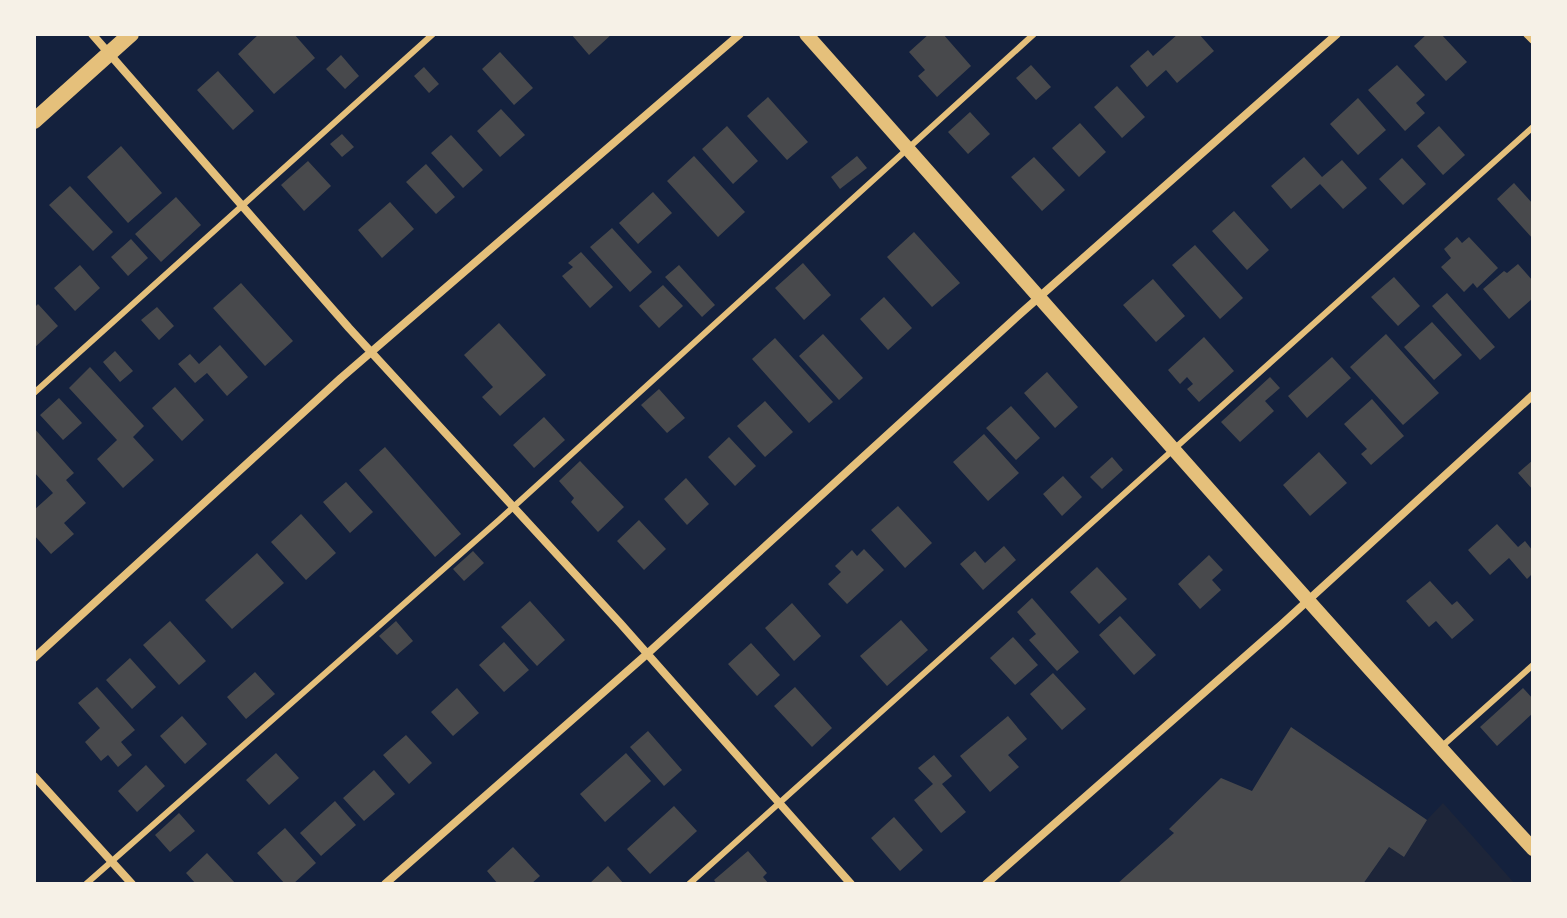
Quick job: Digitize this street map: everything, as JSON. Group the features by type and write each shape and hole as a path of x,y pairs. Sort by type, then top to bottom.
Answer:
{"main road":[{"path":"34,121 131,34"}],"street":[{"path":"92,34 372,353 781,802 851,884"},
{"path":"34,658 341,378 740,34"},
{"path":"806,34 1038,299 1533,849"},
{"path":"385,884 647,654 1038,299 1337,34"},
{"path":"1527,34 1533,40"},
{"path":"986,884 1533,395"},
{"path":"34,776 132,884"}],"lane":[{"path":"34,393 433,34"},
{"path":"86,884 514,507 1034,34"},
{"path":"689,884 1533,127"},
{"path":"1440,748 1533,665"}],"shaded area":[{"path":"1443,803 1515,884 1363,884 1389,847 1404,857 1427,820"}],"building":[{"path":"259,34 294,34 315,58 274,94 238,54"},
{"path":"571,34 612,34 589,55"},
{"path":"929,34 943,34 971,66 937,97 918,76 925,70 909,52"},
{"path":"1178,34 1199,34 1214,51 1177,83 1166,70 1147,87 1130,66 1148,50 1153,56"},
{"path":"1427,34 1441,34 1467,62 1446,81 1414,46"},
{"path":"500,52 533,88 514,105 482,69"},
{"path":"341,55 359,76 345,89 326,69"},
{"path":"1031,65 1051,87 1036,100 1016,78"},
{"path":"1397,65 1425,95 1416,103 1425,113 1405,131 1368,90"},
{"path":"424,67 439,84 429,93 414,76"},
{"path":"218,71 254,111 233,130 197,90"},
{"path":"1117,86 1145,117 1122,138 1094,107"},
{"path":"768,97 808,142 787,160 747,116"},
{"path":"1358,98 1386,130 1358,155 1330,124"},
{"path":"501,109 525,135 500,157 477,131"},
{"path":"970,112 990,134 968,154 948,132"},
{"path":"1080,123 1106,152 1079,177 1052,148"},
{"path":"727,126 758,161 733,184 702,149"},
{"path":"1439,126 1465,155 1443,175 1417,146"},
{"path":"342,134 354,147 342,157 330,144"},
{"path":"451,135 483,170 463,188 431,153"},
{"path":"121,146 162,193 128,223 87,177"},
{"path":"694,156 745,212 718,237 667,181"},
{"path":"857,156 867,168 840,189 831,177"},
{"path":"1034,157 1065,190 1042,211 1011,177"},
{"path":"1304,157 1322,177 1342,160 1367,188 1343,209 1320,184 1291,209 1271,186"},
{"path":"1402,158 1426,184 1403,205 1379,179"},
{"path":"308,161 331,186 304,211 281,185"},
{"path":"426,164 455,197 436,214 406,182"},
{"path":"1514,183 1533,204 1533,239 1497,199"},
{"path":"70,186 113,232 93,251 49,205"},
{"path":"653,192 672,213 638,244 619,223"},
{"path":"176,197 201,225 161,262 135,234"},
{"path":"390,202 414,229 382,258 358,230"},
{"path":"1234,211 1269,250 1247,270 1212,231"},
{"path":"612,228 652,272 630,292 590,247"},
{"path":"914,232 960,283 932,307 887,257"},
{"path":"1457,237 1462,243 1469,237 1498,268 1477,288 1473,283 1464,292 1441,267 1451,258 1444,249"},
{"path":"131,239 148,258 128,276 111,257"},
{"path":"1195,245 1243,298 1220,319 1172,265"},
{"path":"581,252 613,287 590,308 562,276 573,267 568,263"},
{"path":"803,263 831,295 804,320 775,288"},
{"path":"1518,264 1533,281 1533,298 1509,319 1483,289 1504,271 1507,273"},
{"path":"80,265 100,288 75,311 54,288"},
{"path":"679,265 715,305 702,317 665,277"},
{"path":"1394,277 1420,306 1398,326 1371,297"},
{"path":"1153,279 1185,316 1156,342 1123,305"},
{"path":"241,283 293,341 265,366 213,308"},
{"path":"663,285 683,306 659,328 639,306"},
{"path":"1447,293 1495,347 1480,360 1432,306"},
{"path":"884,297 912,328 888,350 860,319"},
{"path":"38,304 58,326 34,348 34,308"},
{"path":"157,307 174,326 159,340 141,320"},
{"path":"1432,322 1462,355 1434,380 1404,347"},
{"path":"499,323 546,375 500,416 482,397 493,387 464,355"},
{"path":"823,334 863,378 839,400 799,356"},
{"path":"1386,334 1439,393 1403,425 1350,367"},
{"path":"1204,337 1234,371 1199,402 1187,389 1193,384 1187,377 1180,384 1168,370"},
{"path":"775,338 833,402 809,423 752,359"},
{"path":"220,345 248,377 227,396 207,373 195,383 178,364 190,354 199,364"},
{"path":"115,351 133,371 120,382 103,362"},
{"path":"1332,357 1351,378 1307,418 1288,396"},
{"path":"90,367 144,426 133,437 154,460 123,488 97,459 117,440 69,388"},
{"path":"1047,372 1078,407 1055,428 1024,393"},
{"path":"1270,377 1280,388 1265,401 1274,411 1240,442 1221,422"},
{"path":"175,387 204,420 182,441 152,408"},
{"path":"659,389 685,418 667,433 641,405"},
{"path":"59,398 82,423 63,440 40,415"},
{"path":"1372,399 1404,436 1371,465 1361,454 1367,449 1344,424"},
{"path":"765,401 793,432 765,457 737,426"},
{"path":"1011,406 1040,438 1016,460 986,428"},
{"path":"544,417 565,440 534,468 513,445"},
{"path":"34,428 74,473 66,480 86,503 64,523 74,534 51,554 34,535 34,510 53,493 34,472"},
{"path":"984,434 1019,473 988,501 953,462"},
{"path":"729,437 756,466 735,486 708,457"},
{"path":"385,447 461,534 435,557 359,470"},
{"path":"1319,452 1347,483 1310,516 1283,485"},
{"path":"1112,457 1123,470 1102,489 1090,477"},
{"path":"1533,460 1533,490 1518,473"},
{"path":"580,461 624,507 598,532 571,502 574,498 559,481"},
{"path":"1063,476 1082,497 1062,516 1043,494"},
{"path":"686,478 709,504 687,525 664,499"},
{"path":"346,482 373,512 350,533 323,502"},
{"path":"898,506 932,543 905,568 871,530"},
{"path":"301,514 336,553 306,580 271,542"},
{"path":"639,520 666,549 644,570 617,541"},
{"path":"1497,524 1518,547 1525,541 1533,551 1533,573 1527,579 1509,558 1490,575 1468,550"},
{"path":"1004,546 1016,560 983,590 960,564 975,551 985,563"},
{"path":"864,549 884,570 847,604 828,584 841,572 835,566 852,550 857,556"},
{"path":"473,551 484,563 464,581 453,569"},
{"path":"257,553 284,583 232,629 205,600"},
{"path":"1209,555 1223,570 1212,580 1221,590 1200,609 1178,584"},
{"path":"1097,567 1127,599 1099,624 1070,592"},
{"path":"1430,581 1452,605 1457,601 1474,620 1452,639 1436,621 1429,627 1406,601"},
{"path":"1032,598 1079,652 1057,671 1029,640 1036,634 1017,612"},
{"path":"530,601 565,640 537,666 501,627"},
{"path":"792,603 821,636 794,661 765,628"},
{"path":"1120,616 1156,655 1134,675 1099,635"},
{"path":"901,620 928,650 887,686 860,656"},
{"path":"170,621 206,661 179,685 143,645"},
{"path":"396,621 413,641 397,655 379,636"},
{"path":"1013,637 1038,665 1015,685 990,658"},
{"path":"504,642 529,670 504,692 479,665"},
{"path":"751,643 780,675 757,696 728,664"},
{"path":"130,658 156,687 132,709 106,680"},
{"path":"255,672 275,694 246,719 227,697"},
{"path":"1053,673 1086,709 1062,730 1030,694"},
{"path":"97,687 135,730 121,742 132,755 118,767 108,755 101,761 85,742 100,728 78,703"},
{"path":"795,687 832,728 812,747 774,706"},
{"path":"457,688 479,713 453,736 431,712"},
{"path":"1523,688 1533,699 1533,713 1497,746 1480,727"},
{"path":"182,716 207,744 185,764 160,736"},
{"path":"1008,716 1027,739 1008,755 1019,767 990,792 960,756"},
{"path":"1291,727 1427,820 1404,857 1389,847 1363,884 1117,884 1174,833 1169,829 1221,778 1252,791"},
{"path":"648,731 682,770 664,786 630,747"},
{"path":"406,735 432,763 409,784 383,755"},
{"path":"276,753 299,778 269,805 246,780"},
{"path":"626,753 651,781 605,822 580,794"},
{"path":"934,755 952,776 942,784 966,812 941,833 914,800 933,784 918,768"},
{"path":"146,765 165,786 137,812 118,791"},
{"path":"374,770 395,794 364,821 343,798"},
{"path":"335,801 356,825 321,856 300,833"},
{"path":"674,806 697,831 650,874 627,849"},
{"path":"179,813 195,831 170,852 155,835"},
{"path":"894,817 923,850 900,871 871,838"},
{"path":"285,828 316,863 293,884 285,884 257,853"},
{"path":"513,847 540,876 531,884 498,884 487,871"},
{"path":"748,851 767,873 763,877 769,884 717,884 714,880"},
{"path":"207,853 236,884 196,884 186,873"},
{"path":"608,866 624,884 589,884"}]}
